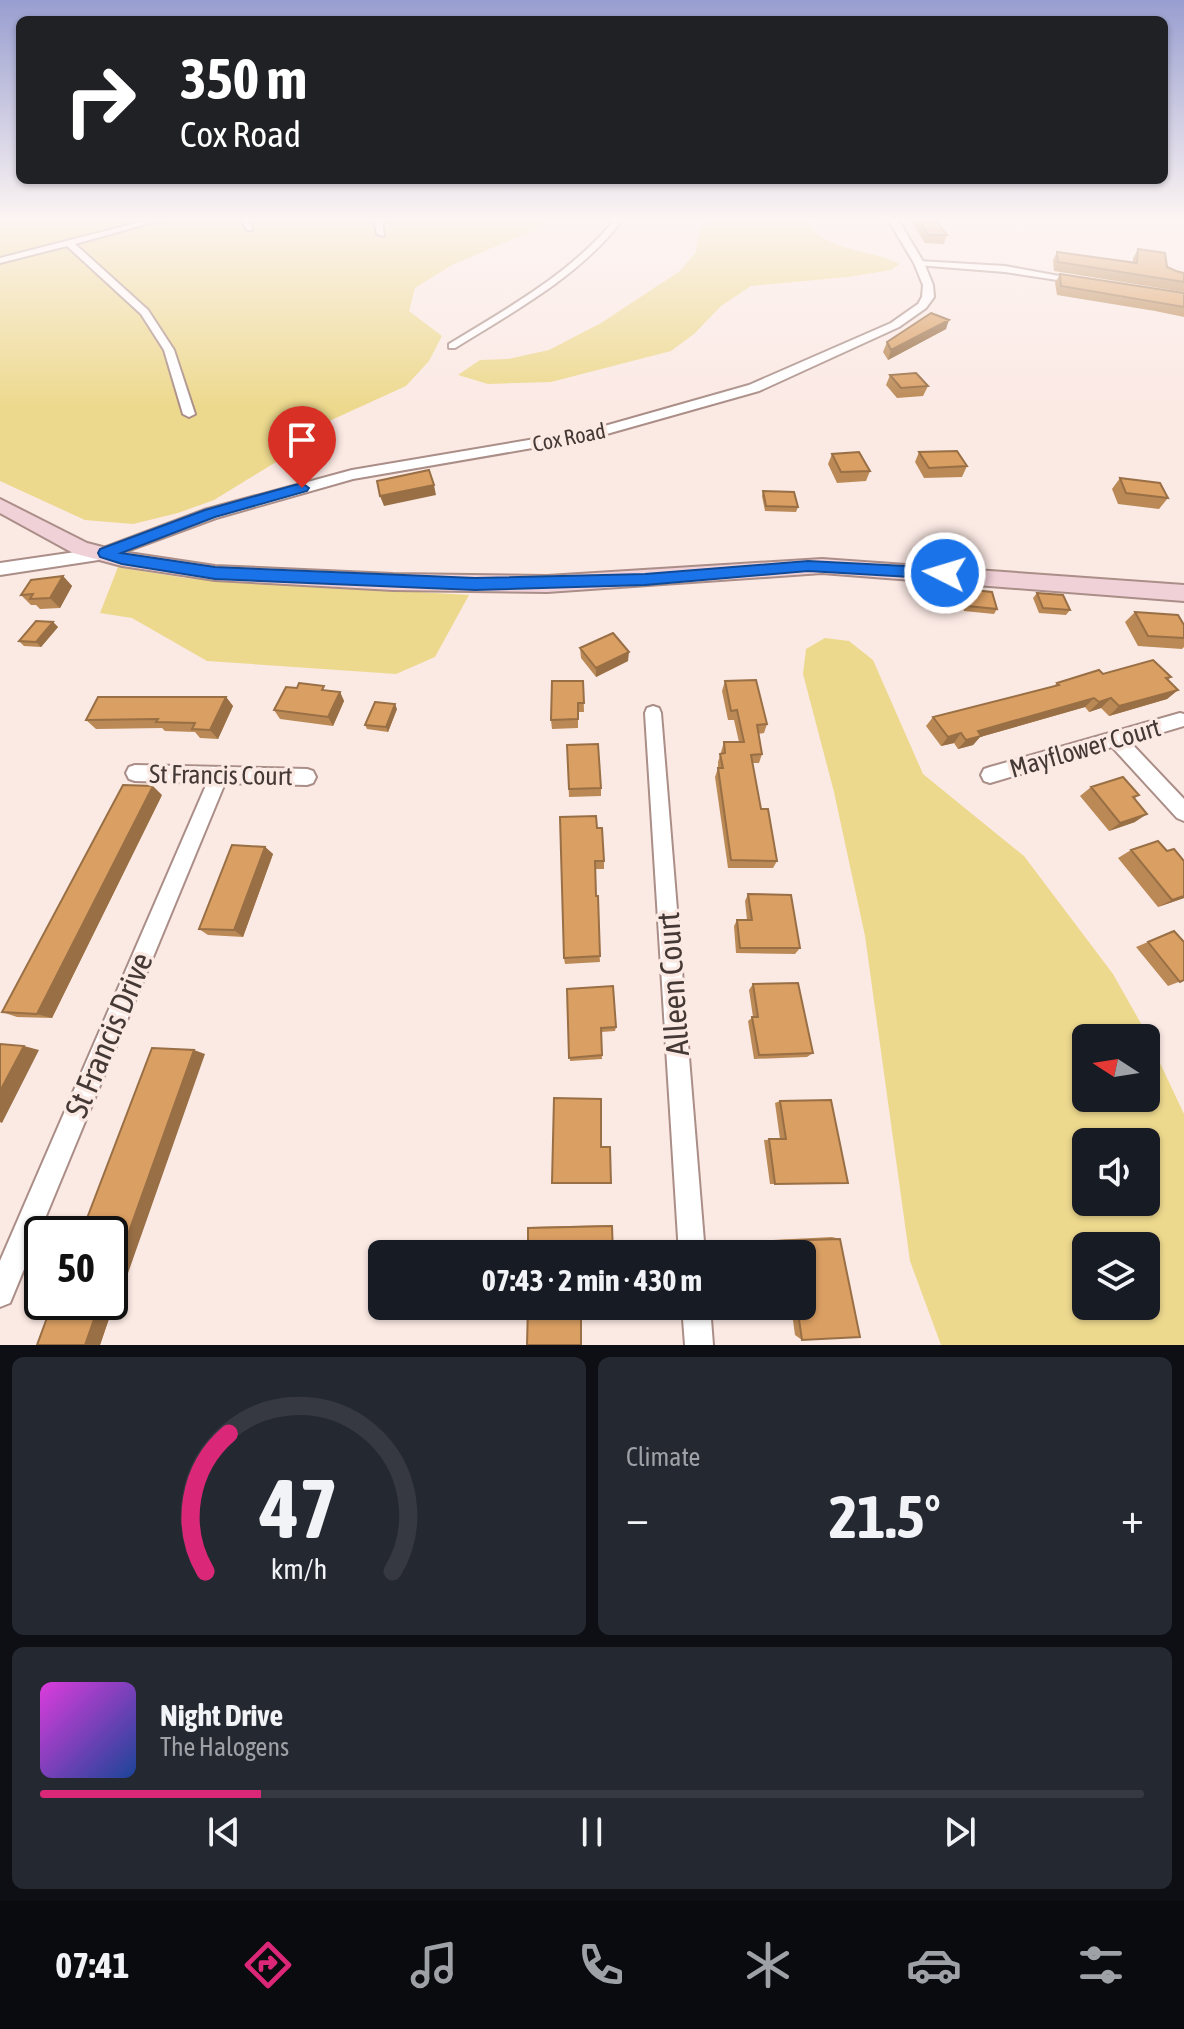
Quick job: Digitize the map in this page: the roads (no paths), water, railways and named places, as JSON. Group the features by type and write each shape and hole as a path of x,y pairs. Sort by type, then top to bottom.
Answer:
{"main road":[{"path":"0,505 80,548 133,561 215,573 393,582 547,584 822,566 1184,593"}],"street":[{"path":"111,281 145,312 169,350 189,414"},
{"path":"452,346 552,281"},
{"name":"Cox Road","path":"105,553 210,514 352,475 596,433 754,388 815,363 910,316 928,297 926,281"},
{"path":"1081,281 1089,282"},
{"path":"0,569 105,553"},
{"name":"Alleen Court","path":"653,713 691,1240"},
{"name":"Mayflower Court","path":"990,775 1180,720"},
{"path":"1116,739 1184,812"},
{"name":"St Francis Court","path":"135,773 218,778 245,775 307,777"},
{"name":"St Francis Drive","path":"0,1293 218,778"},
{"path":"697,1320 699,1345"}]}
